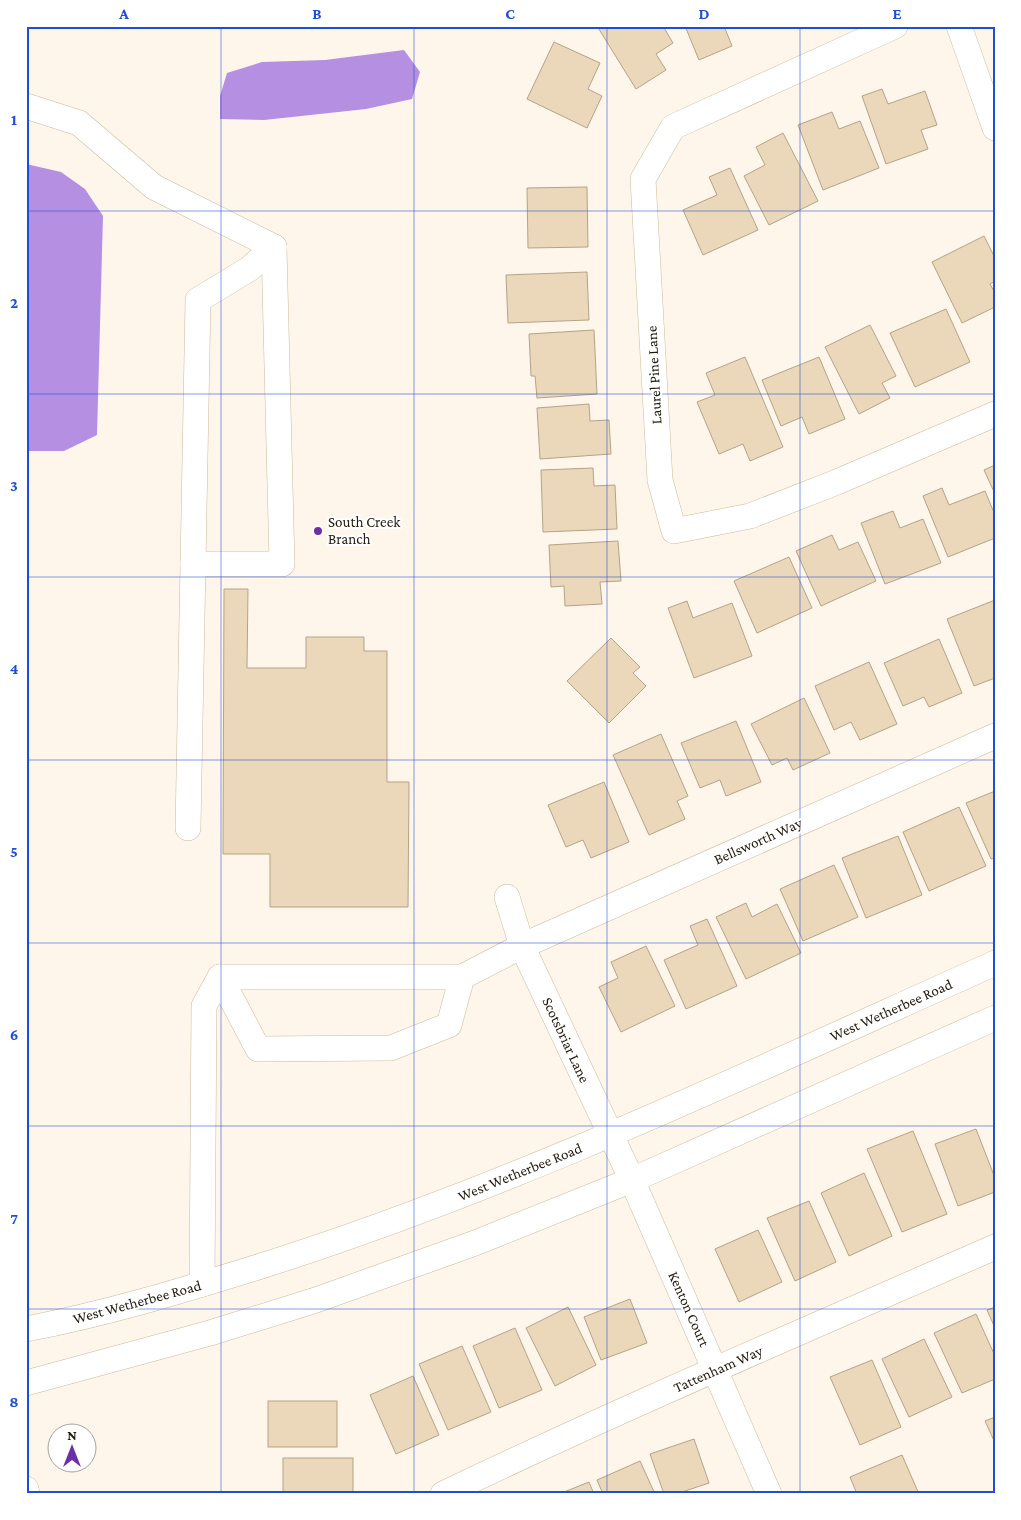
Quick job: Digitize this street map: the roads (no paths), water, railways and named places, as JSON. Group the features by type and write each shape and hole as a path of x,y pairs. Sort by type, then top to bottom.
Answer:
{"street":[{"name":"Laurel Pine Lane","path":"895,26 673,127 643,179 660,480 674,530 750,516 838,482 995,414"},
{"path":"959,26 995,128"},
{"path":"26,106 79,123 154,187 274,247"},
{"path":"188,828 198,300 248,269 274,247"},
{"path":"193,564 282,564 274,247"},
{"name":"Bellsworth Way","path":"462,976 522,946 995,736"},
{"name":"Scotsbriar Lane","path":"507,897 522,946 632,1180"},
{"name":"West Wetherbee Road","path":"26,1329 79,1319 121,1308 306,1252 393,1221 610,1135 995,963"},
{"path":"220,976 462,976 449,1025 391,1048 258,1050 220,976"},
{"path":"202,1284 204,1006 220,976"},
{"path":"26,1383 210,1333 316,1300 475,1243 632,1180 995,1018"},
{"name":"Kenton Court","path":"632,1180 769,1494"},
{"name":"Tattenham Way","path":"443,1494 715,1370 995,1247"},
{"path":"26,1489 26,1494"}],"place":[{"name":"South Creek Branch","path":"318,531"}]}
